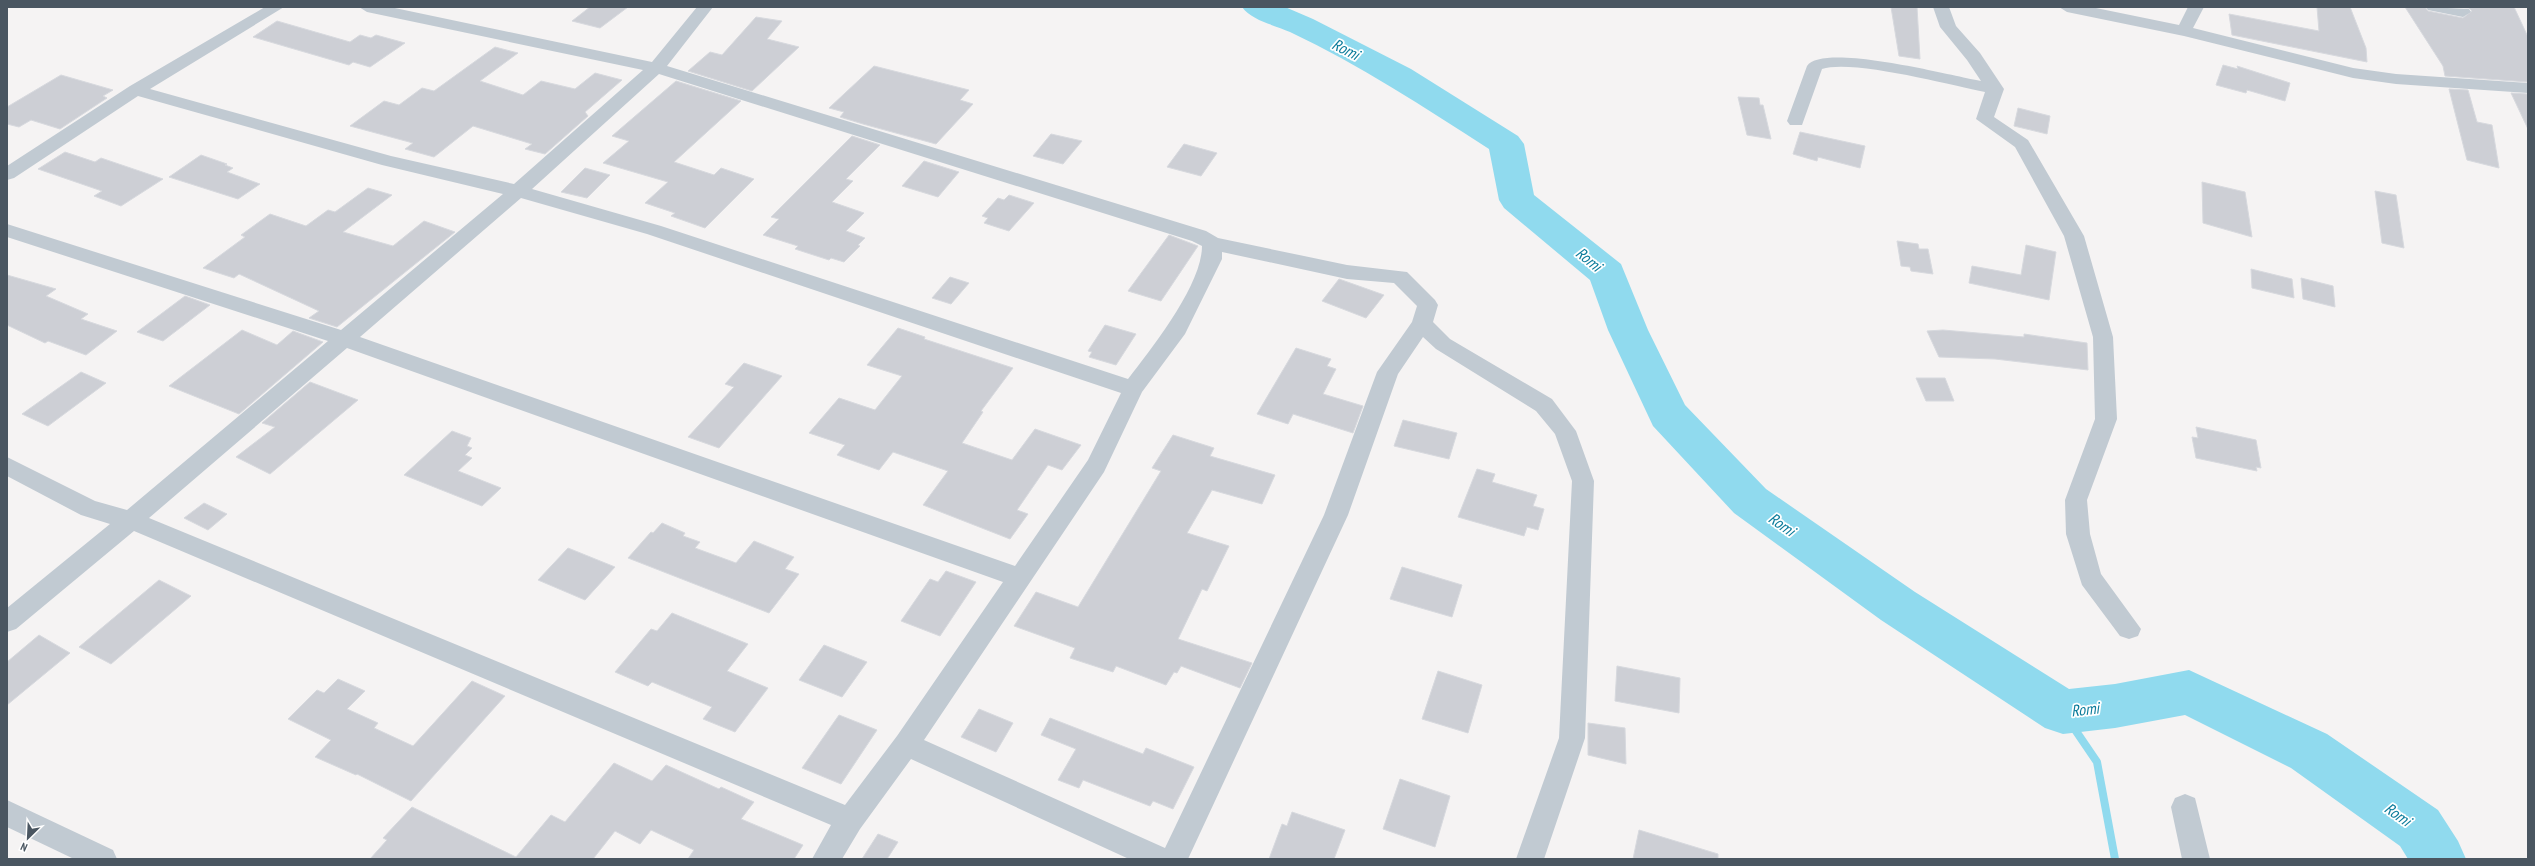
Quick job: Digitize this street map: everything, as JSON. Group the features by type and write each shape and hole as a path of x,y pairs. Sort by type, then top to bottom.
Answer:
{"street":[{"path":"7,174 136,90 276,7"},
{"path":"367,7 656,68 1191,234 1212,243 1347,272 1400,277 1428,305 1422,324 1388,372 1336,515 1174,859"},
{"path":"7,622 132,520 518,191 656,68 705,7"},
{"path":"1941,7 1948,27 1974,57 1995,90"},
{"path":"2067,7 2184,31 2354,73 2396,79 2528,88"},
{"path":"2184,31 2196,7"},
{"path":"2434,7 2463,12"},
{"path":"1796,121 1815,66 1830,61 1862,63 1995,90"},
{"path":"136,90 388,162 518,191 654,230 1133,389"},
{"path":"1995,90 1985,119 2022,144 2074,236 2103,337 2106,419 2076,500 2078,534 2090,578 2129,629"},
{"path":"7,230 345,339 1018,577"},
{"path":"826,859 850,820 906,744 1018,577 1096,466 1116,428 1133,389 1178,330 1212,259 1212,243"},
{"path":"1422,324 1443,344 1491,371 1544,405 1565,431 1583,482 1572,738 1530,859"},
{"path":"7,466 89,509 132,520 850,820"},
{"path":"906,744 1159,859"},
{"path":"2185,807 2196,859"},
{"path":"7,813 103,859"}],"building":[{"path":"590,7 628,7 600,28 572,21"},
{"path":"1891,7 1917,7 1920,59 1899,56"},
{"path":"2317,7 2350,7 2366,48 2367,62 2232,35 2229,14 2319,31"},
{"path":"2405,7 2425,7 2428,11 2463,18 2472,11 2469,8 2458,7 2514,7 2528,37 2528,82 2445,76 2443,66"},
{"path":"756,17 782,21 767,39 799,47 752,91 688,71 710,52 722,55"},
{"path":"277,21 350,42 360,35 371,38 376,35 405,43 370,67 353,62 349,65 253,37"},
{"path":"495,47 518,53 480,81 523,95 541,81 575,89 595,73 622,80 585,112 588,116 545,154 525,149 532,144 473,126 434,157 405,149 413,143 350,126 384,101 399,105 422,88 434,91"},
{"path":"2223,65 2238,69 2237,66 2290,83 2285,101 2247,90 2246,93 2216,85"},
{"path":"874,66 969,90 960,100 973,104 936,144 840,117 844,112 829,108"},
{"path":"61,75 113,90 103,96 107,98 60,129 31,120 19,127 7,124 7,107"},
{"path":"676,81 741,101 674,162 714,175 721,168 754,179 705,228 671,216 675,213 645,203 668,182 603,163 629,141 612,136"},
{"path":"2449,89 2468,90 2477,122 2492,125 2499,168 2467,160"},
{"path":"2511,93 2528,94 2528,129"},
{"path":"1738,97 1759,98 1760,105 1763,105 1771,139 1747,135"},
{"path":"2018,108 2050,116 2047,134 2014,126"},
{"path":"1800,132 1865,146 1860,168 1818,157 1817,161 1793,154"},
{"path":"1051,134 1082,141 1063,164 1033,156"},
{"path":"852,136 880,145 846,179 853,181 832,202 864,213 846,231 865,238 858,245 860,246 844,262 831,258 829,260 795,249 798,246 763,235 779,219 771,217"},
{"path":"1184,144 1217,153 1201,176 1167,167"},
{"path":"65,152 95,162 101,158 163,179 121,206 94,196 102,191 38,169"},
{"path":"201,155 227,164 225,165 233,168 227,172 260,184 238,199 169,177"},
{"path":"924,161 959,172 938,197 902,186"},
{"path":"585,168 610,175 587,198 561,192"},
{"path":"2202,182 2245,192 2252,237 2203,223"},
{"path":"368,188 392,195 343,232 393,246 424,221 455,232 337,327 309,318 319,311 239,274 234,278 203,268 245,237 241,235 270,214 306,226 328,210 335,212"},
{"path":"2375,191 2396,195 2404,248 2382,243"},
{"path":"1009,195 1034,203 1009,231 984,223 988,218 982,216 998,198 1004,200"},
{"path":"1169,235 1198,246 1161,301 1128,291"},
{"path":"1897,241 1918,244 1919,249 1928,249 1933,274 1911,271 1910,267 1901,266"},
{"path":"2026,245 2056,252 2049,300 1969,283 1972,266 2021,275"},
{"path":"2251,269 2292,279 2294,298 2252,288"},
{"path":"7,275 56,289 46,296 88,314 81,319 117,331 86,355 48,341 45,343 7,325"},
{"path":"950,277 969,283 951,304 932,298"},
{"path":"2301,278 2333,286 2335,307 2303,299"},
{"path":"1339,279 1384,295 1366,318 1322,301"},
{"path":"185,296 210,305 163,341 137,332"},
{"path":"1105,325 1136,334 1116,365 1089,357 1092,352 1088,351"},
{"path":"898,328 925,337 924,339 1013,368 981,411 983,412 962,443 1012,460 1035,429 1081,445 1062,470 1048,465 1017,510 1028,514 1010,539 923,505 948,471 893,452 879,470 837,455 845,445 809,433 839,398 875,410 902,376 867,365"},
{"path":"242,330 277,345 293,331 323,342 239,414 169,386"},
{"path":"1943,330 2024,337 2024,334 2087,343 2088,370 1995,359 1939,357 1927,331"},
{"path":"1296,348 1331,359 1327,366 1336,369 1323,394 1363,406 1353,433 1293,414 1288,424 1257,414"},
{"path":"744,363 782,376 719,448 688,437 734,387 725,384"},
{"path":"81,372 106,383 48,426 22,414"},
{"path":"1916,378 1945,378 1954,401 1926,401"},
{"path":"310,382 358,400 270,474 236,457 275,427 262,423"},
{"path":"1403,420 1457,433 1449,459 1394,446"},
{"path":"2196,427 2256,440 2261,468 2256,467 2257,471 2196,458 2192,437 2198,438"},
{"path":"452,431 471,438 467,446 472,448 465,455 472,458 458,471 501,488 482,506 404,475"},
{"path":"1173,435 1214,448 1210,456 1275,475 1262,504 1212,490 1187,533 1229,546 1207,591 1202,589 1178,639 1252,663 1240,688 1181,666 1177,673 1174,672 1166,685 1116,666 1113,672 1070,658 1075,648 1014,626 1036,592 1078,607 1161,471 1152,468"},
{"path":"1477,469 1495,474 1492,482 1537,495 1533,506 1544,509 1538,530 1527,527 1524,536 1458,517"},
{"path":"204,503 227,514 208,530 184,518"},
{"path":"662,523 685,533 683,536 700,542 695,548 736,563 754,541 794,557 785,569 799,574 769,613 628,558 651,532 653,533"},
{"path":"568,548 615,567 585,600 538,580"},
{"path":"1402,567 1462,585 1452,617 1390,599"},
{"path":"946,571 976,582 940,636 901,621 930,579 938,582"},
{"path":"159,580 191,596 111,664 79,647"},
{"path":"672,613 748,644 727,671 768,688 735,732 703,719 712,707 652,682 648,686 615,672 651,629 657,631"},
{"path":"39,635 70,653 7,705 7,662"},
{"path":"824,645 867,662 842,697 799,680"},
{"path":"1617,666 1680,678 1679,713 1615,701"},
{"path":"1438,671 1482,685 1468,733 1422,719"},
{"path":"338,679 365,691 347,709 378,723 374,728 413,746 472,681 505,696 411,801 357,774 356,775 315,757 331,740 288,719 317,690 324,693"},
{"path":"979,709 1013,723 996,752 961,737"},
{"path":"839,715 877,730 841,784 802,768"},
{"path":"1050,718 1143,754 1146,748 1194,767 1173,809 1153,801 1150,806 1083,780 1079,788 1058,780 1076,749 1041,735"},
{"path":"1588,723 1625,728 1626,764 1588,755"},
{"path":"614,763 652,781 666,765 719,789 721,787 754,802 741,819 803,845 794,859 688,859 694,850 651,830 640,844 615,831 593,859 370,859 387,840 383,838 412,807 516,857 551,815 565,822"},
{"path":"1400,779 1450,796 1435,847 1383,829"},
{"path":"1292,812 1345,830 1334,859 1269,859 1282,824 1287,826"},
{"path":"1639,830 1718,854 1718,859 1633,859"},
{"path":"878,834 898,842 887,859 862,859"}],"waterway":[{"name":"Romi","path":"1258,7 1302,26 1399,76 1506,144 1517,200 1607,273 1628,330 1668,415 1750,501 1898,606 2063,712 2115,706 2189,692 2309,751 2419,828 2439,859"},
{"path":"2063,712 2097,762 2115,859"}]}
